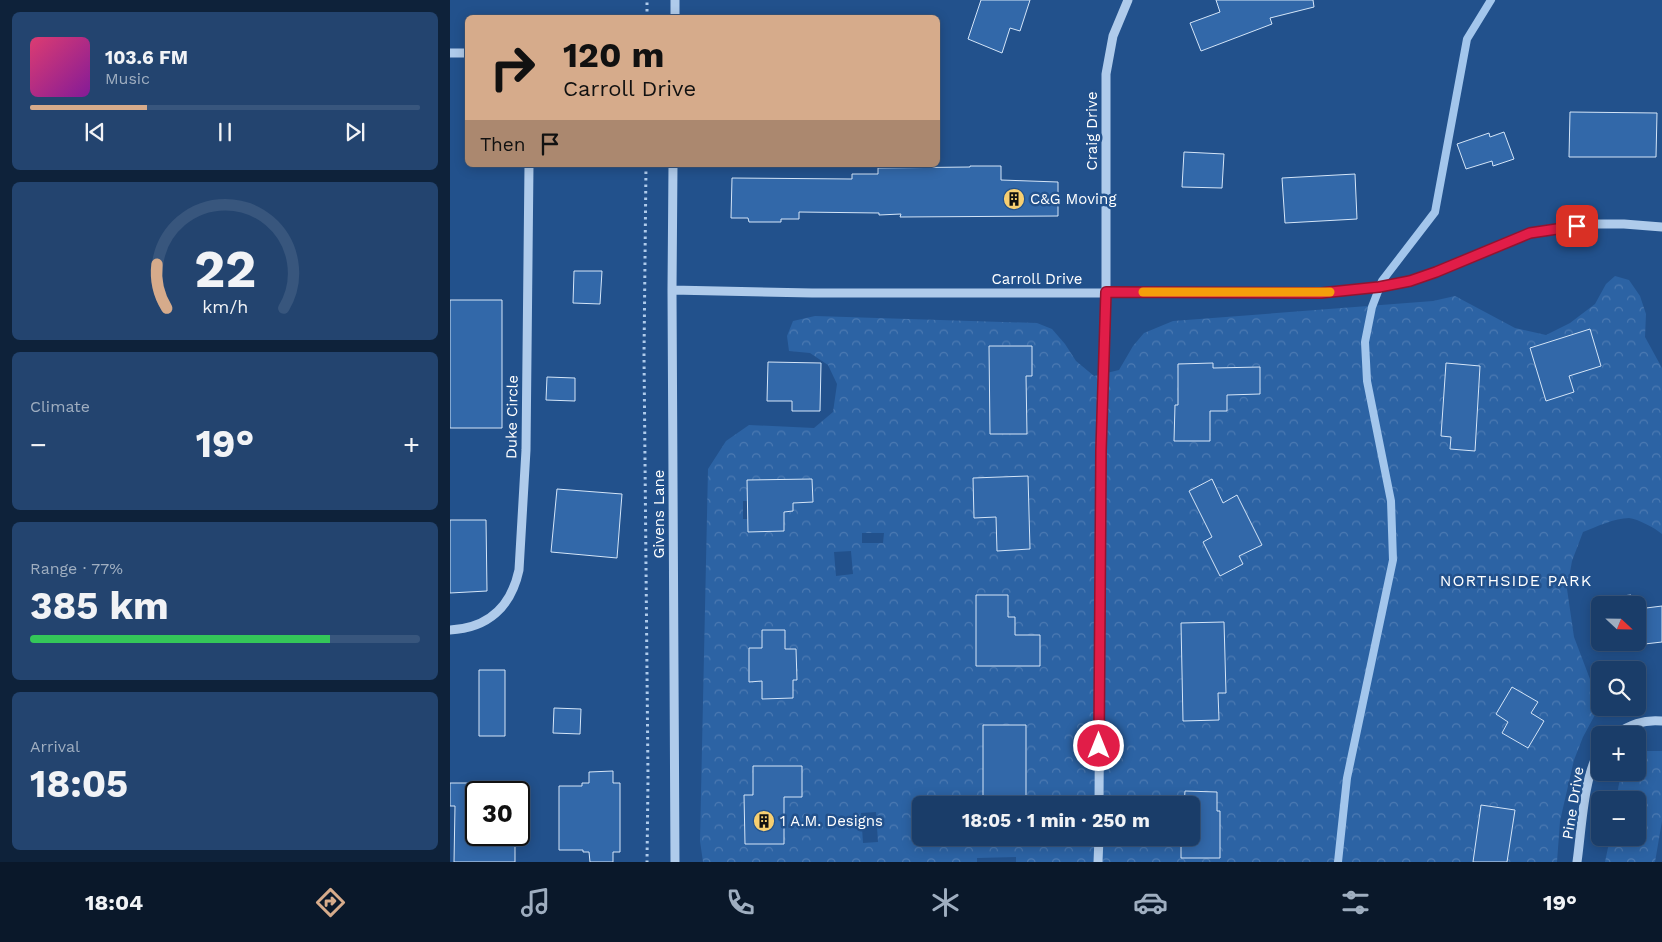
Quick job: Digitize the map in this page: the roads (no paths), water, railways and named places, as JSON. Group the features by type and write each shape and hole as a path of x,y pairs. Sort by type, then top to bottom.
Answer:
{"street":[{"path":"675,0 675,15"},
{"name":"Craig Drive","path":"1099,796 1101,450 1106,292 1106,74 1113,36 1128,0"},
{"path":"450,53 465,53"},
{"name":"Duke Circle","path":"450,630 471,627 486,620 499,610 509,598 516,583 519,570 526,450 529,167"},
{"name":"Givens Lane","path":"673,167 675,862"},
{"name":"Carroll Drive","path":"672,290 812,293 1321,293 1379,287 1410,281 1530,233 1596,224 1662,227"},
{"path":"1628,726 1648,721 1662,721"},
{"name":"Pine Drive","path":"1577,862 1591,770"},
{"path":"1098,846 1098,862"}],"waterway":[{"path":"1338,862 1347,778 1393,560 1391,501 1367,381 1365,342 1372,307 1382,281 1435,212 1467,39 1491,0"}],"place":[{"name":"C&G Moving","path":"1014,199"},
{"name":"1 A.M. Designs","path":"764,821"}],"district":[{"name":"NORTHSIDE PARK","path":"1516,580"}]}
